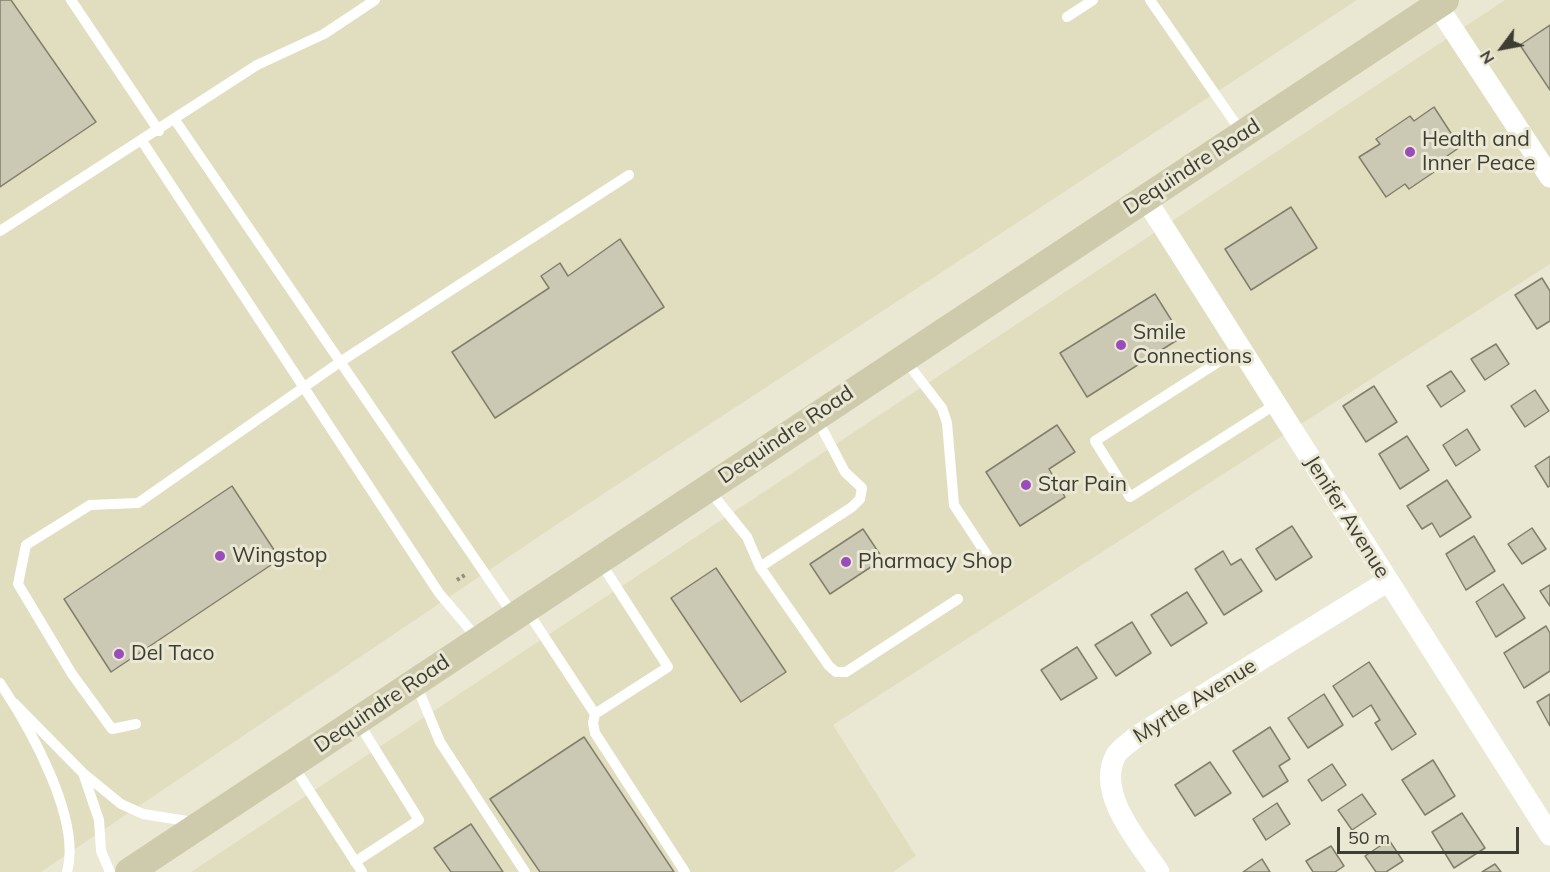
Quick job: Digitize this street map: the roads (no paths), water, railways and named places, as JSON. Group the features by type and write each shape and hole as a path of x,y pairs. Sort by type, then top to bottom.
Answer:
{"main road":[{"name":"Dequindre Road","path":"129,872 1441,2"}],"street":[{"path":"1441,2 1550,177"},
{"name":"Jenifer Avenue","path":"1144,198 1550,835"},
{"name":"Myrtle Avenue","path":"1159,872 1124,817 1113,795 1110,772 1117,753 1137,736 1388,581"}],"lane":[{"path":"71,0 159,131"},
{"path":"0,231 159,131 257,65 324,34 375,0"},
{"path":"1067,17 1093,0"},
{"path":"1150,0 1242,134"},
{"path":"175,120 340,362 596,714"},
{"path":"142,141 440,593 478,640"},
{"path":"136,724 112,729 72,674 18,585 26,545 90,505 138,503 340,362 629,175"},
{"path":"1240,348 1095,441 1130,497 1276,404"},
{"path":"903,358 942,408 947,423 954,505 994,566"},
{"path":"760,567 852,507 860,499 862,488 845,472 815,416"},
{"path":"707,488 747,537 760,567 829,666 836,672 846,672 958,599"},
{"path":"598,560 668,667 596,714 593,723 595,733 685,872"},
{"path":"415,682 440,742 525,872"},
{"path":"0,683 14,703 82,773 121,804 143,814 203,823"},
{"path":"14,703 62,804 69,840 67,872"},
{"path":"292,764 359,867 419,820 357,720"},
{"path":"82,773 99,820 101,851 110,872"}],"place":[{"name":"Health and Inner Peace","path":"1410,152"},
{"name":"Smile Connections","path":"1121,345"},
{"name":"Star Pain","path":"1026,485"},
{"name":"Wingstop","path":"220,556"},
{"name":"Pharmacy Shop","path":"846,562"},
{"name":"Del Taco","path":"119,654"}]}
